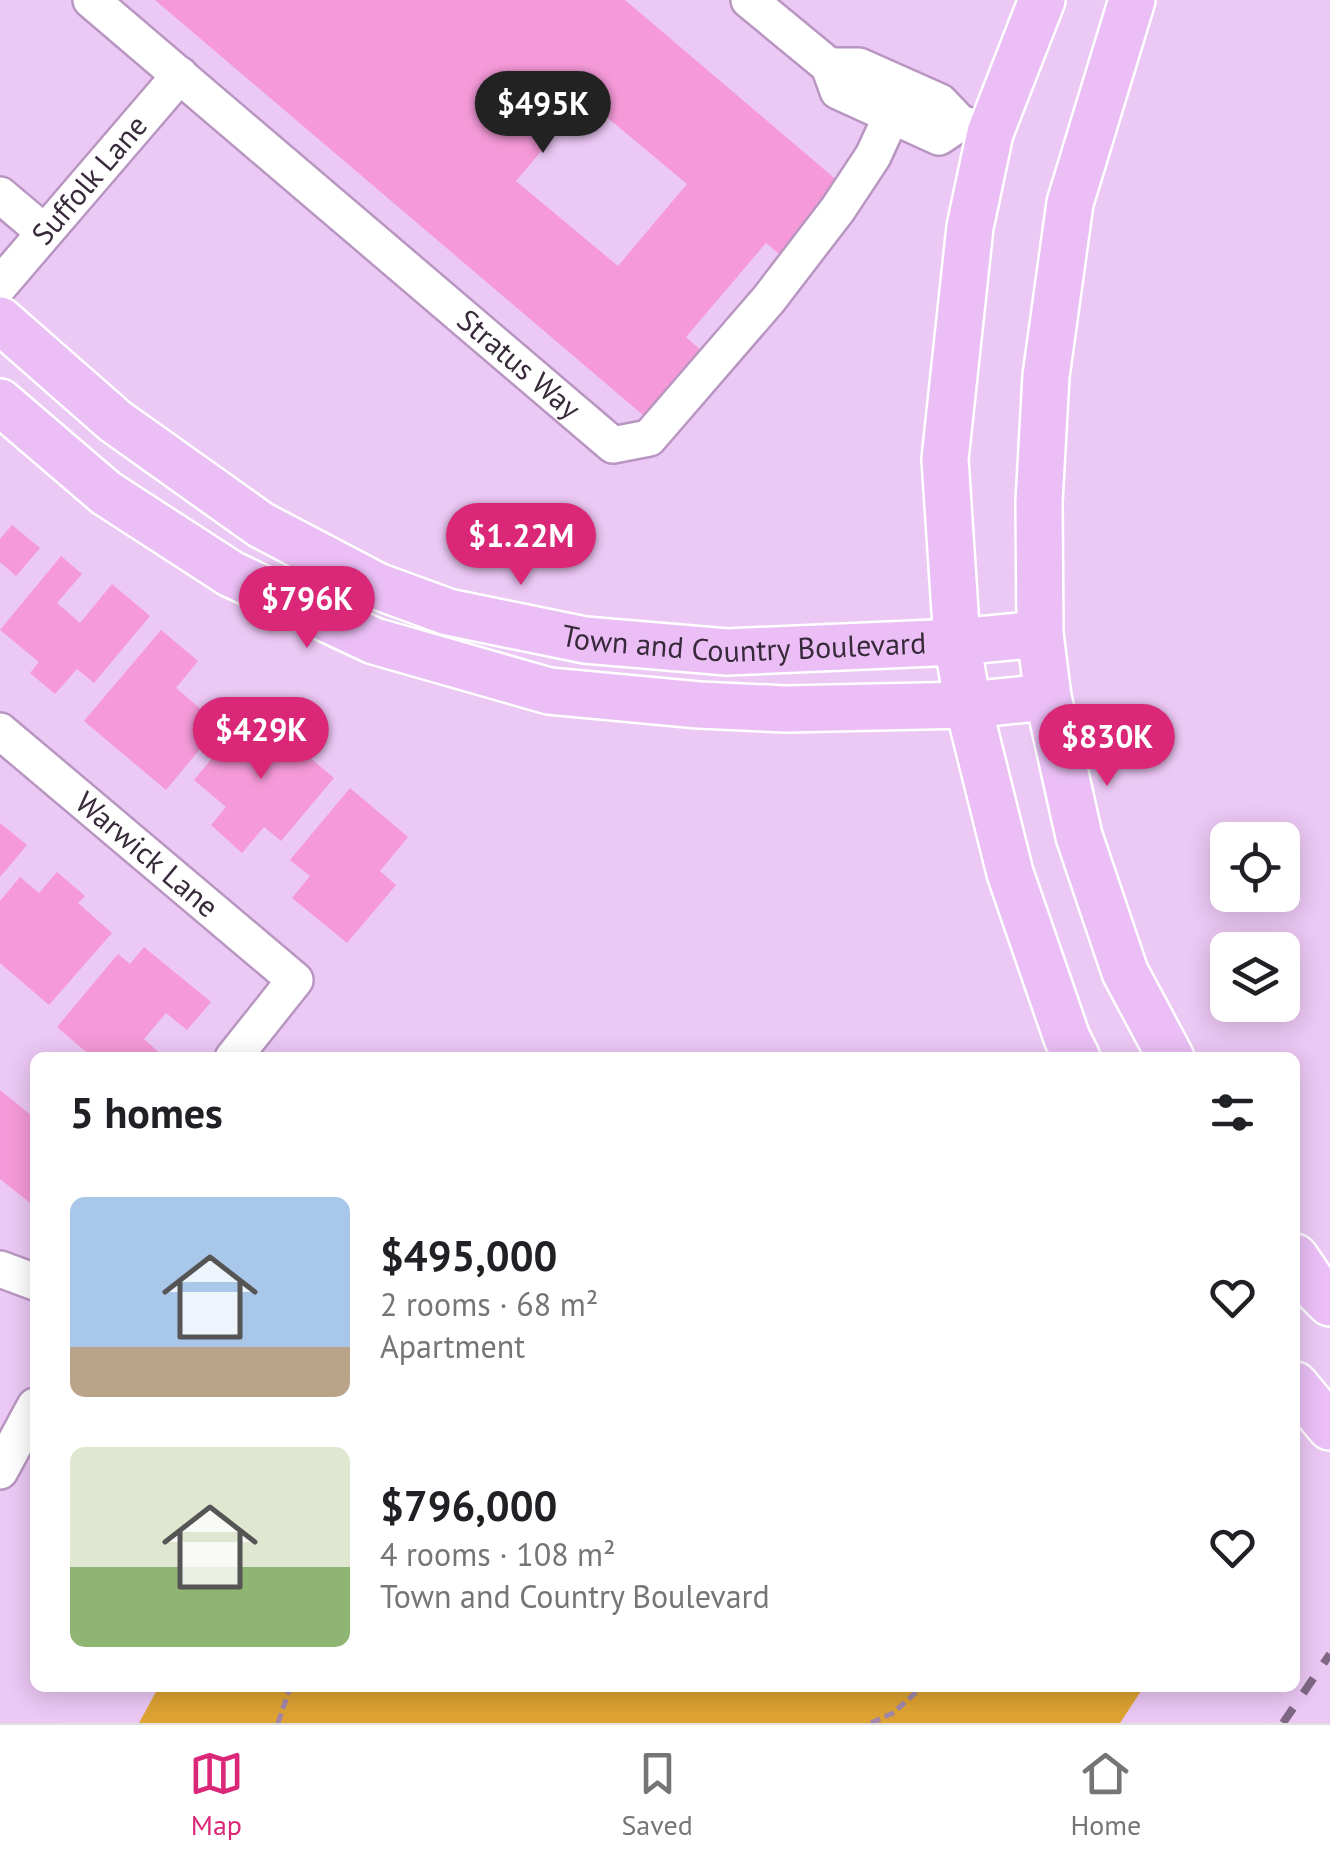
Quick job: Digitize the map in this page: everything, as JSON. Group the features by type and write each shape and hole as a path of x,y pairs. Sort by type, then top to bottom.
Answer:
{"main road":[{"path":"1042,0 975,128 970,227 945,459 957,642 968,705 1010,873 1074,1052"},
{"path":"1132,0 1070,202 1046,376 1039,502 1040,634 1048,696 1079,836 1125,972 1168,1052"},
{"name":"Town and Country Boulevard","path":"0,320 115,420 261,525 377,586 448,612 585,640 727,652 957,642 1040,634"},
{"path":"0,400 38,354"},
{"name":"Town and Country Boulevard","path":"0,400 106,493 231,574 374,641 549,691 786,709 968,705 1048,696"},
{"path":"387,645 403,596"},
{"path":"1300,1264 1330,1303"},
{"path":"1300,1391 1330,1427"}],"street":[{"name":"Stratus Way","path":"91,0 613,445 649,438 769,299 874,156 891,117"},
{"path":"749,0 828,66 838,91 939,137 975,128"},
{"path":"828,66 859,66 940,102 975,128"},
{"name":"Suffolk Lane","path":"0,285 180,75"},
{"path":"0,194 44,232"},
{"name":"Warwick Lane","path":"0,731 295,980 237,1052"},
{"path":"0,1269 30,1280"},
{"path":"0,1471 30,1415"}],"path":[{"path":"278,1723 289,1692"},
{"path":"871,1723 893,1713 917,1692"}],"shaded area":[{"path":"156,1692 1140,1692 1120,1723 139,1723"}],"building":[{"path":"155,0 625,0 846,188 785,259 766,243 686,337 706,355 650,421","holes":["585,99 687,184 618,266 516,181"]},
{"path":"12,525 40,548 16,576 0,562 0,539"},
{"path":"61,556 82,574 57,603 80,623 112,584 150,616 94,683 77,669 55,694 30,673 39,662 0,630"},
{"path":"161,630 198,661 176,688 220,725 166,790 84,721"},
{"path":"253,709 334,778 281,841 264,827 242,853 211,825 226,807 194,780"},
{"path":"350,788 408,837 380,871 396,885 347,943 292,898 310,876 290,860"},
{"path":"0,823 27,845 0,877"},
{"path":"57,872 85,896 78,903 112,933 49,1005 0,963 0,901 20,877 39,893"},
{"path":"144,947 211,1002 187,1030 166,1013 144,1039 158,1052 86,1052 57,1027 118,954 130,964"},
{"path":"0,1090 30,1114 30,1203 0,1179"}],"railway":[{"path":"1283,1723 1330,1654"}]}
